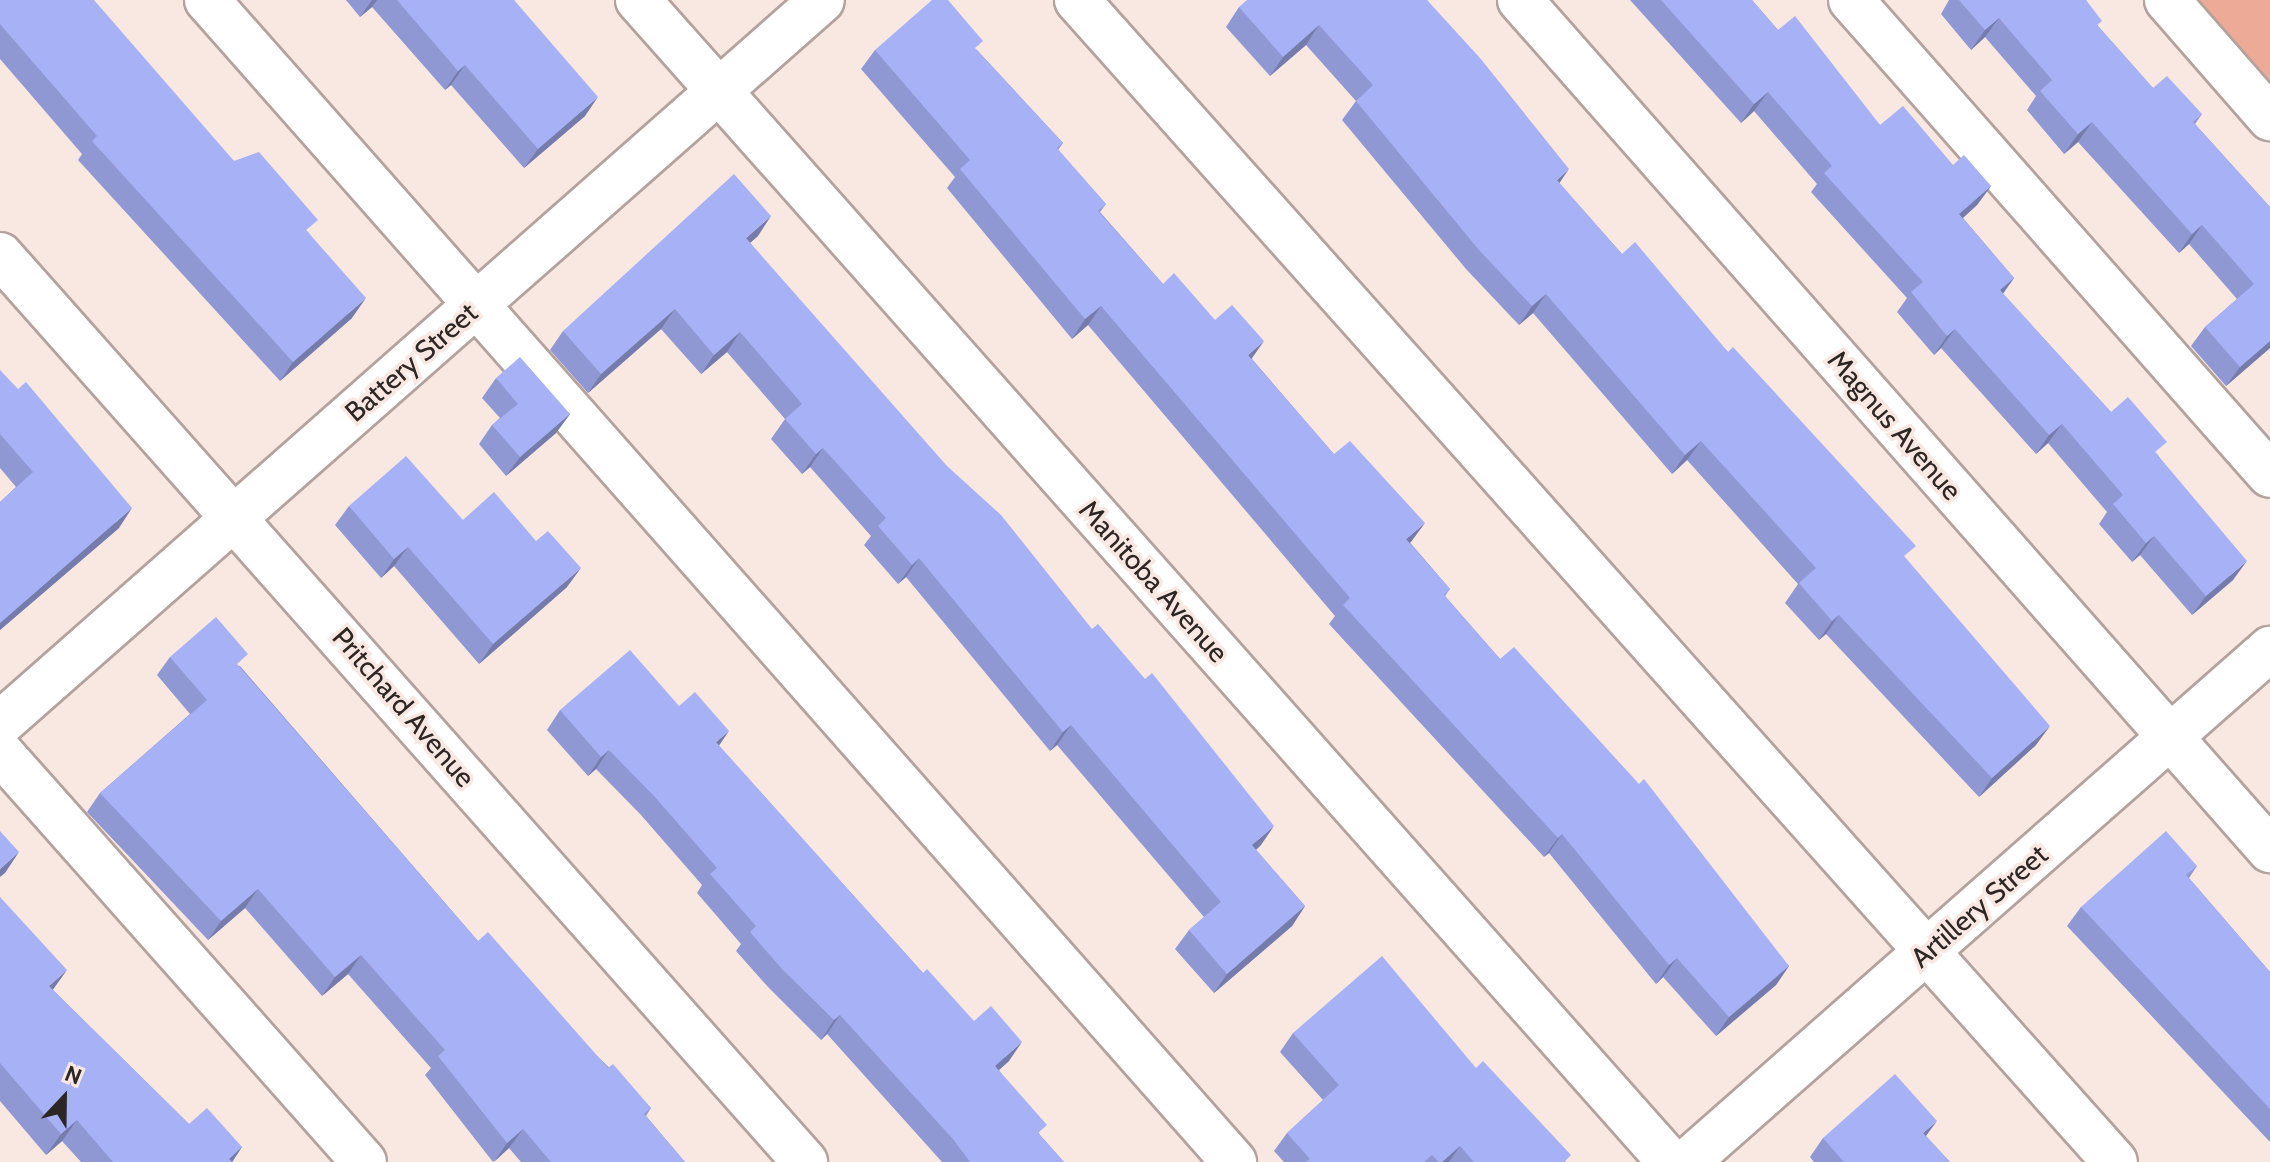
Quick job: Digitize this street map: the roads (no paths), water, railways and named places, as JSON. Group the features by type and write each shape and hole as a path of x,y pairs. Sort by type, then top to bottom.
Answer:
{"street":[{"path":"207,0 474,307 1234,1162"},
{"name":"Manitoba Avenue","path":"638,0 1670,1162"},
{"name":"Battery Street","path":"0,724 822,0"},
{"path":"1077,0 2115,1162"},
{"name":"Magnus Avenue","path":"1520,0 2270,850"},
{"path":"1851,0 2270,475"},
{"path":"2167,0 2270,118"},
{"name":"Pritchard Avenue","path":"0,255 235,516 805,1162"},
{"name":"Artillery Street","path":"1687,1162 2270,649"},
{"path":"0,752 364,1162"}]}
